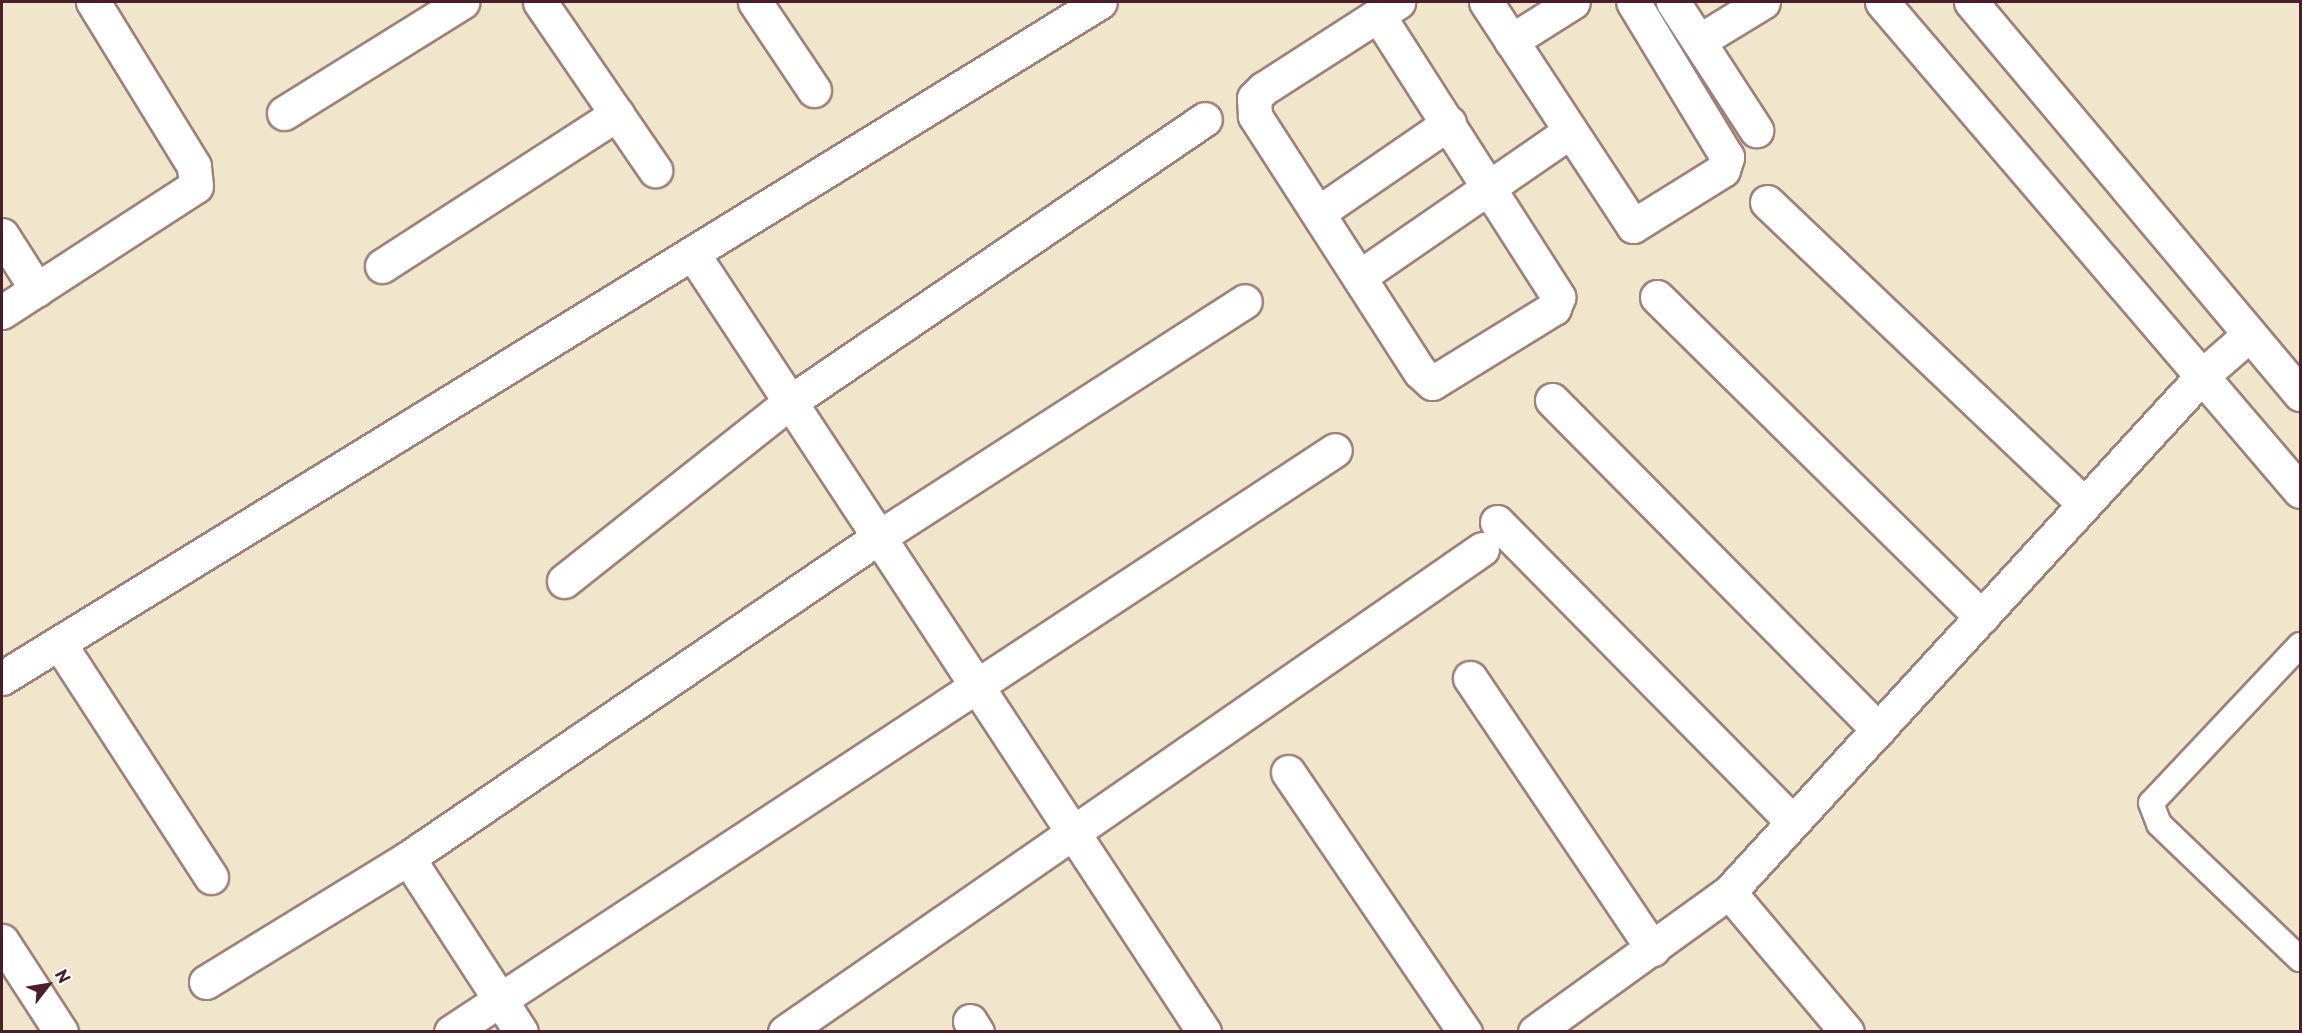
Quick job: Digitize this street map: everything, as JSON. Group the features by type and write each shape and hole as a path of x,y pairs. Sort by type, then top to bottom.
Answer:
{"street":[{"path":"2,312 196,186 194,166 93,2"},
{"path":"284,113 462,2"},
{"path":"540,2 655,170"},
{"path":"2,678 1100,2"},
{"path":"1485,2 1633,226 1723,170 1723,143 1633,2"},
{"path":"1511,41 1573,2"},
{"path":"1673,2 1756,130"},
{"path":"1699,41 1763,2"},
{"path":"1882,2 2301,491"},
{"path":"1971,2 2301,394"},
{"path":"761,3 814,90"},
{"path":"1388,8 1449,123 1553,281 1558,297 1554,308 1432,383 1359,277 1255,116 1254,98 1388,8"},
{"path":"382,266 617,114"},
{"path":"564,581 790,402 1205,119"},
{"path":"1318,213 1449,123"},
{"path":"1359,277 1569,132"},
{"path":"1767,202 2084,504"},
{"path":"2,234 37,290"},
{"path":"693,254 1204,1032"},
{"path":"1657,297 1982,616"},
{"path":"206,982 408,858 879,537 1245,301"},
{"path":"1535,1032 1653,950 1729,892 1792,820 1878,730 2203,375 2250,334"},
{"path":"1552,400 1878,730"},
{"path":"451,1032 1335,450"},
{"path":"785,1032 1073,832 1489,536 1792,820"},
{"path":"59,643 212,878"},
{"path":"1470,678 1653,950"},
{"path":"1288,772 1465,1032"},
{"path":"408,858 521,1032"},
{"path":"1729,892 1847,1032"},
{"path":"2,941 61,1032"}],"lane":[{"path":"2300,648 2151,803 2159,824 2301,959"}]}
